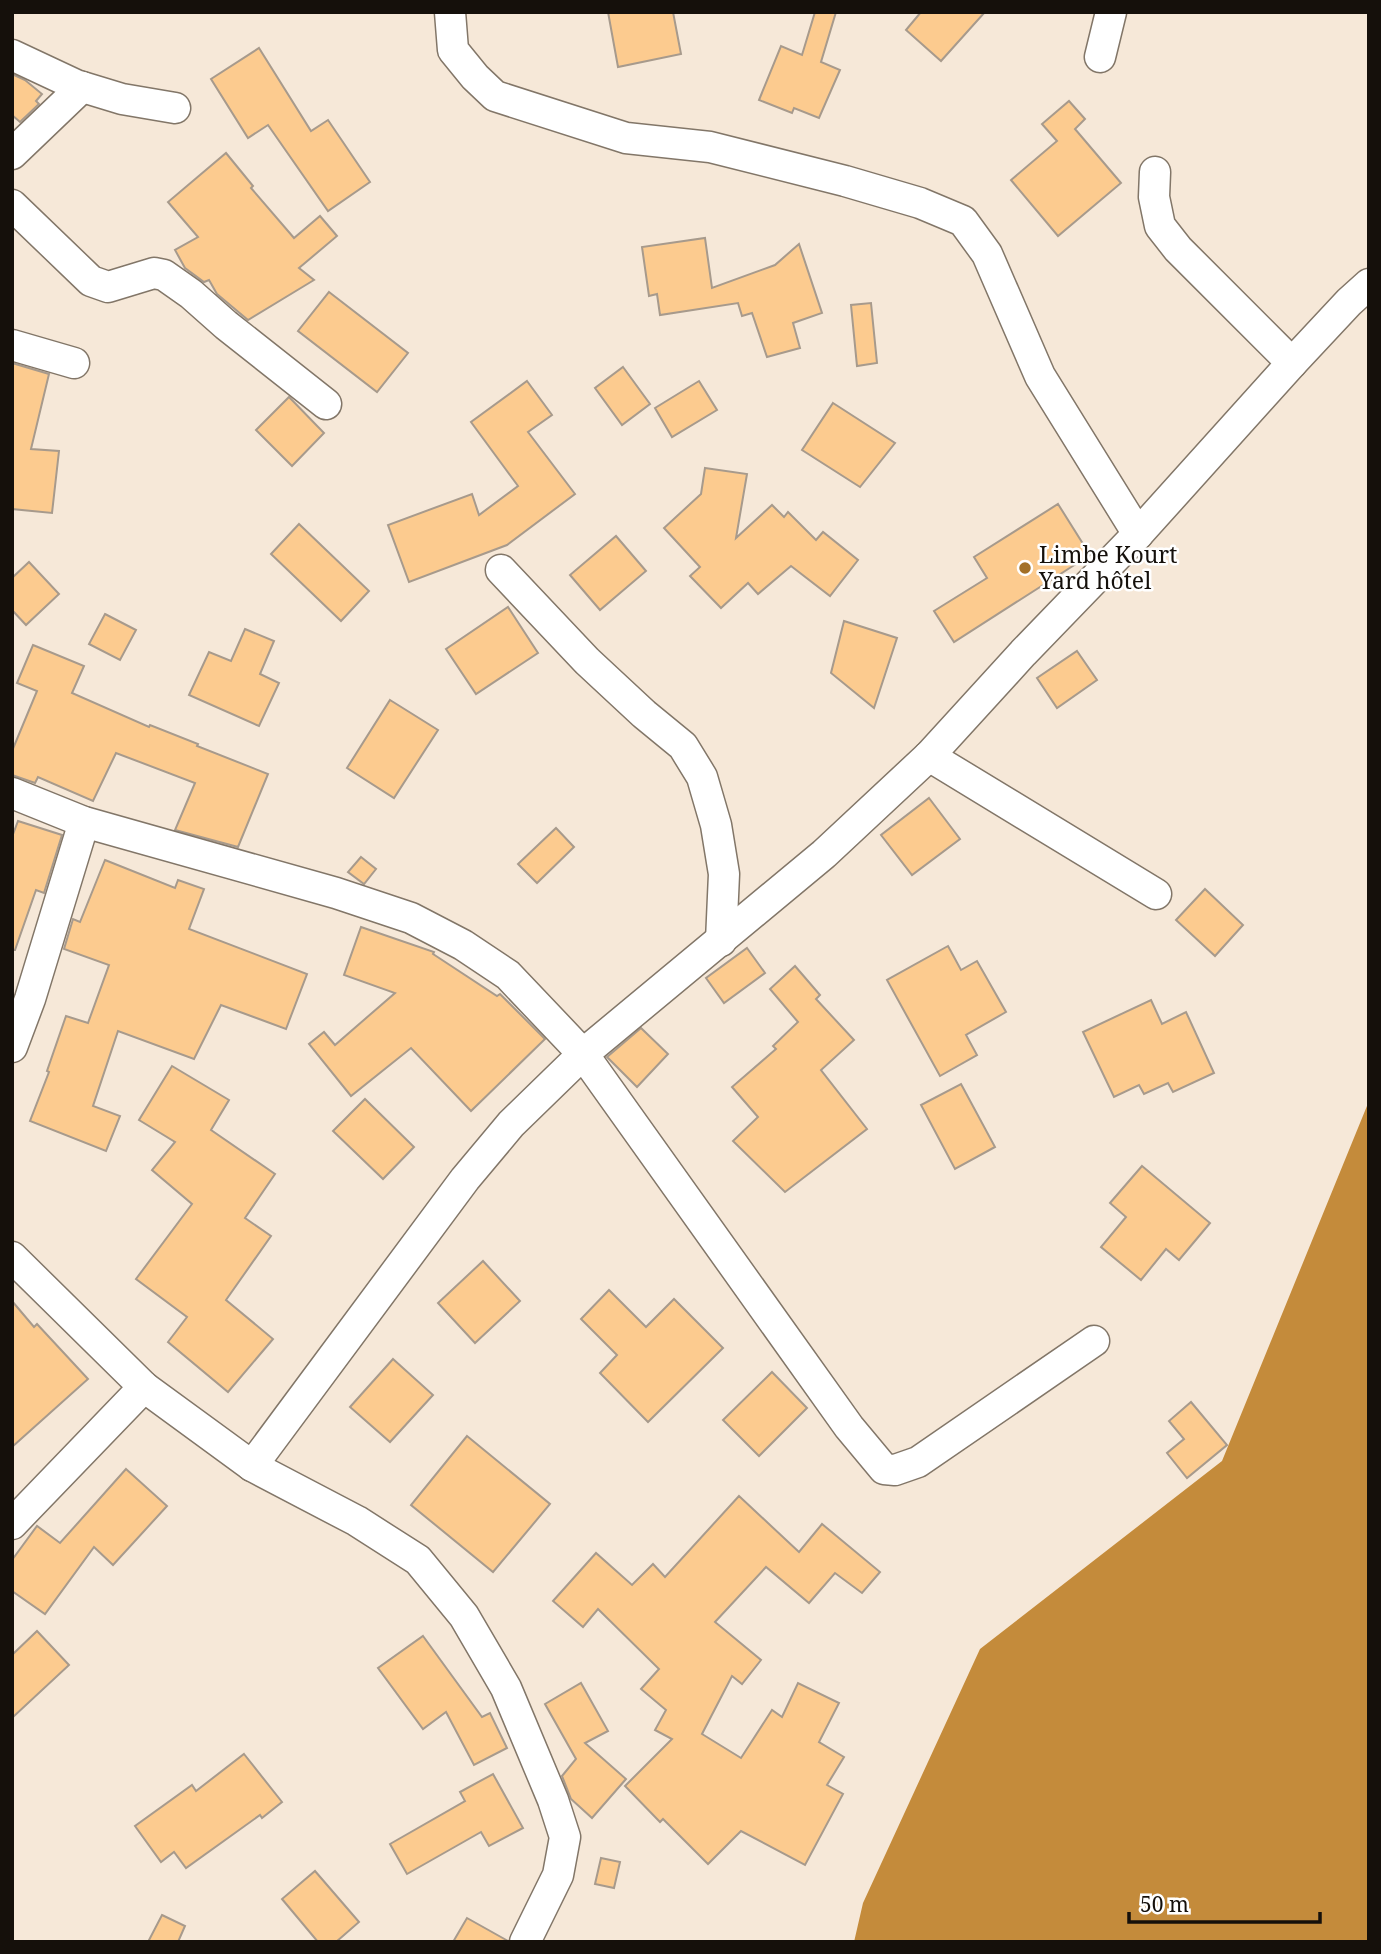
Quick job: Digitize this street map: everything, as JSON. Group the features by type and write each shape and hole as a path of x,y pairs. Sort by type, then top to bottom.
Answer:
{"street":[{"path":"450,12 453,50 495,96 626,138 710,147 845,181 920,203 963,221 987,254 1040,376 1138,534"},
{"path":"1100,57 1111,12"},
{"path":"12,55 82,87 122,99 174,108"},
{"path":"12,155 82,87"},
{"path":"1155,172 1154,197 1160,226 1178,249 1292,363"},
{"path":"12,205 91,281 108,287 154,273 164,275 326,404"},
{"path":"252,1466 465,1179 511,1124 583,1055 824,854 929,756 1023,653 1138,534 1292,363 1369,284"},
{"path":"12,345 74,363"},
{"path":"500,570 587,661 683,746 702,777 716,825 724,874 721,941"},
{"path":"929,756 1156,894"},
{"path":"12,793 84,822 336,893 411,918 463,945 508,975 583,1055 849,1427 884,1469 895,1470 918,1462 1094,1341"},
{"path":"12,1047 30,999 84,822"},
{"path":"12,1257 144,1387 252,1466 357,1521 418,1560 464,1616 506,1688 553,1800 565,1837 558,1875 525,1942"},
{"path":"12,1524 144,1387"}],"shaded area":[{"path":"1369,1101 1369,1942 854,1942 863,1903 980,1649 1222,1461"}],"building":[{"path":"608,12 673,12 681,54 618,67"},
{"path":"815,12 836,12 821,62 840,70 819,118 794,108 792,113 759,100 781,46 802,55"},
{"path":"921,12 985,12 941,61 906,30"},
{"path":"259,48 311,131 328,120 370,182 328,211 268,125 248,138 211,79"},
{"path":"12,74 25,80 42,94 36,101 39,104 20,122 12,115"},
{"path":"1069,101 1085,119 1075,129 1121,183 1058,236 1011,180 1057,141 1042,124"},
{"path":"226,153 253,186 251,188 294,238 320,216 337,236 299,268 314,280 248,320 217,294 209,280 204,282 185,268 175,250 198,237 168,202"},
{"path":"705,238 712,288 775,265 799,244 822,313 793,323 800,348 767,357 752,313 742,316 738,303 660,315 657,294 649,296 642,247"},
{"path":"329,292 408,353 377,392 298,331"},
{"path":"871,303 877,363 857,366 851,305"},
{"path":"12,363 49,374 31,449 59,451 52,513 12,509"},
{"path":"623,367 650,404 622,425 595,388"},
{"path":"527,381 552,415 528,432 575,494 507,545 409,582 388,525 472,494 479,515 518,486 471,422"},
{"path":"699,381 717,410 672,437 655,408"},
{"path":"289,397 324,433 292,466 256,430"},
{"path":"833,403 895,443 860,487 802,450"},
{"path":"705,468 747,474 736,538 772,505 784,517 788,512 816,540 823,532 858,560 830,596 791,566 758,594 748,583 721,608 690,576 700,567 664,528 701,494"},
{"name":"Limbe Kourt Yard hôtel","path":"1058,504 1090,555 954,642 934,611 987,578 974,557"},
{"path":"299,524 369,591 341,621 271,554"},
{"path":"616,536 646,571 600,610 570,575"},
{"path":"29,562 59,594 26,625 12,610 12,578"},
{"path":"508,607 538,653 476,694 446,649"},
{"path":"105,614 136,630 120,660 89,644"},
{"path":"844,621 897,638 874,708 831,673"},
{"path":"245,629 274,641 260,674 279,683 259,726 189,695 209,652 231,661"},
{"path":"33,645 84,666 72,693 268,774 238,847 175,830 195,783 116,753 93,801 38,777 35,783 12,775 12,751 37,691 17,683"},
{"path":"1077,651 1097,680 1057,708 1037,678"},
{"path":"390,700 438,730 394,798 347,768"},
{"path":"929,798 960,839 912,875 881,835"},
{"path":"18,821 62,835 44,893 36,890 15,950 12,950 12,837"},
{"path":"556,828 574,847 537,883 518,864"},
{"path":"361,857 376,869 364,884 348,872"},
{"path":"105,860 175,888 178,880 204,889 189,929 307,974 286,1029 221,1005 194,1059 118,1031 93,1106 120,1116 106,1151 30,1121 66,1016 88,1023 109,965 64,949 73,919 80,922"},
{"path":"1205,889 1243,925 1215,956 1176,920"},
{"path":"361,927 434,952 433,954 497,996 500,994 545,1039 471,1111 411,1048 351,1096 309,1044 324,1032 335,1045 395,993 344,975"},
{"path":"948,946 961,970 977,961 1006,1012 966,1035 977,1055 940,1076 887,980"},
{"path":"747,948 765,973 724,1003 706,978"},
{"path":"795,966 820,995 816,999 854,1040 821,1070 867,1129 785,1192 733,1141 758,1117 732,1087 776,1049 773,1046 798,1022 770,989"},
{"path":"1151,1000 1162,1024 1186,1012 1214,1073 1173,1092 1168,1083 1144,1094 1139,1085 1114,1097 1083,1032"},
{"path":"641,1028 668,1054 637,1087 607,1057"},
{"path":"172,1066 229,1100 211,1130 275,1174 245,1218 271,1236 226,1300 273,1339 228,1392 168,1342 187,1317 136,1279 192,1204 152,1170 175,1142 139,1120"},
{"path":"961,1084 995,1147 955,1169 921,1105"},
{"path":"365,1099 414,1147 383,1179 333,1131"},
{"path":"1142,1166 1210,1223 1179,1260 1166,1249 1141,1280 1101,1247 1126,1217 1110,1203"},
{"path":"483,1261 520,1301 475,1343 438,1303"},
{"path":"609,1290 646,1327 674,1299 723,1348 648,1422 600,1373 617,1355 581,1319"},
{"path":"12,1301 34,1327 37,1324 88,1379 12,1447"},
{"path":"393,1359 433,1395 390,1442 350,1407"},
{"path":"772,1372 807,1408 759,1456 723,1420"},
{"path":"1191,1402 1227,1445 1187,1478 1167,1453 1184,1439 1169,1421"},
{"path":"467,1436 550,1504 493,1572 411,1505"},
{"path":"126,1469 167,1506 113,1565 94,1547 45,1614 12,1591 12,1560 37,1526 60,1543"},
{"path":"739,1496 799,1552 822,1524 880,1572 862,1593 835,1573 809,1603 766,1567 715,1622 761,1660 742,1684 732,1676 702,1734 741,1758 772,1710 782,1717 798,1683 839,1703 819,1742 844,1757 827,1785 843,1794 805,1865 741,1831 708,1864 663,1819 660,1822 625,1786 672,1739 655,1730 666,1710 641,1689 659,1669 598,1609 583,1627 553,1601 596,1553 632,1585 653,1564 665,1577"},
{"path":"37,1631 69,1665 12,1718 12,1655"},
{"path":"423,1636 482,1717 490,1713 507,1748 474,1765 446,1712 423,1729 378,1668"},
{"path":"581,1683 608,1731 585,1743 626,1779 592,1818 571,1799 562,1776 576,1759 545,1704"},
{"path":"244,1754 282,1802 186,1868 174,1852 161,1862 135,1826 192,1785 196,1791"},
{"path":"493,1774 523,1828 489,1846 481,1832 407,1874 390,1844 465,1801 460,1792"},
{"path":"601,1858 620,1862 614,1888 595,1884"},
{"path":"315,1871 359,1922 336,1942 318,1942 282,1899"},
{"path":"162,1915 185,1926 178,1942 148,1942"},
{"path":"467,1918 508,1941 508,1942 453,1942"}],"place":[{"name":"Limbe Kourt Yard hôtel","path":"1025,568"}]}
